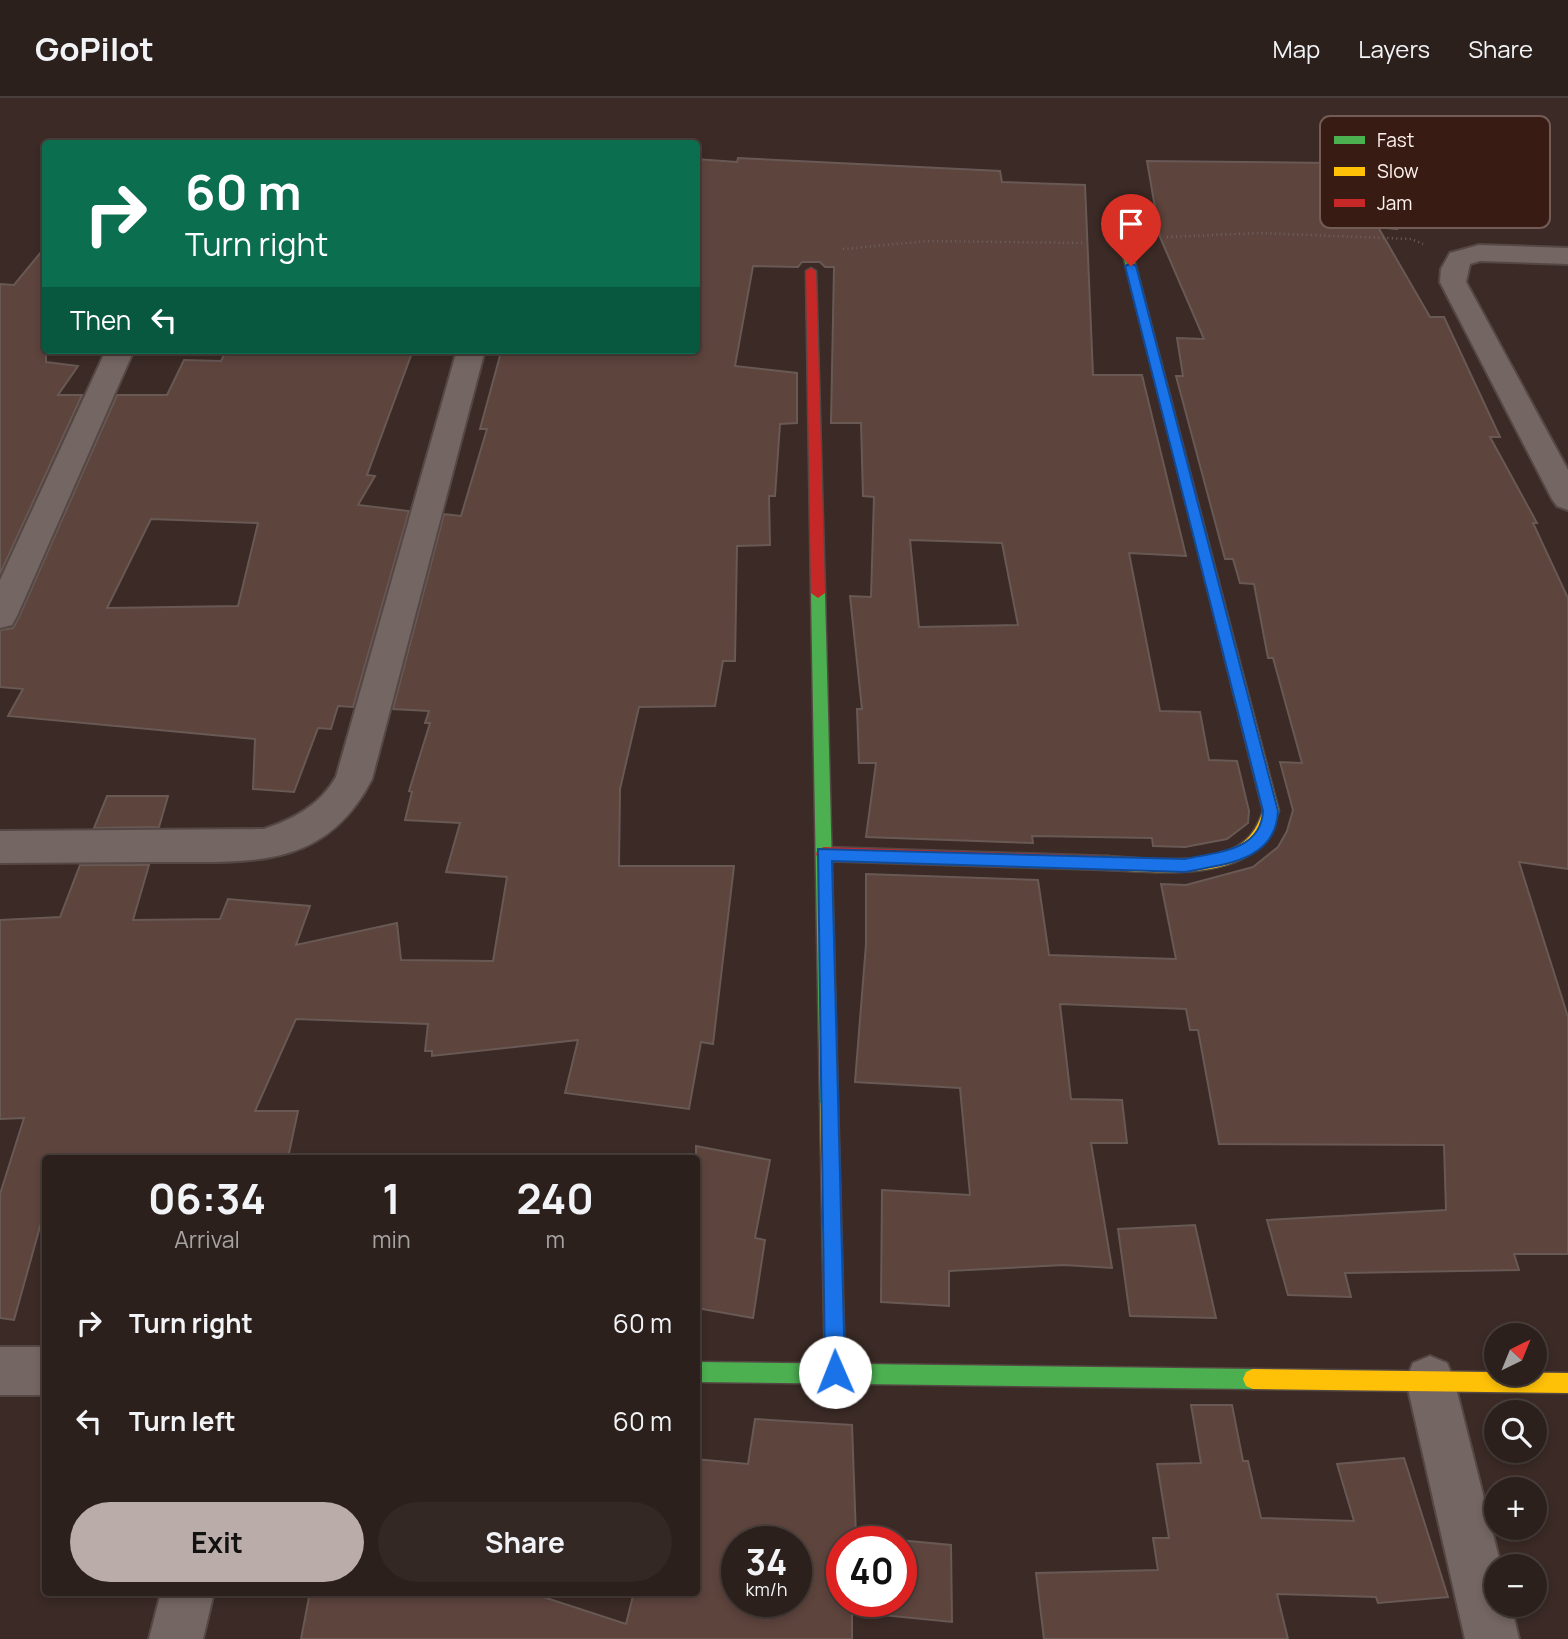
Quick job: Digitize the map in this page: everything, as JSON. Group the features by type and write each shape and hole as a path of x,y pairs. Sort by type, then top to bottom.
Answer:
{"street":[{"path":"824,854 1185,866 1230,856 1257,845 1270,827 1271,811 1124,240"},
{"path":"1568,256 1479,253 1459,259 1454,269 1453,282 1568,499"},
{"path":"811,271 835,1372"},
{"path":"0,616 118,354"},
{"path":"0,847 264,845 296,835 325,819 344,800 354,779 470,354"},
{"path":"0,1371 42,1371"},
{"path":"700,1372 1568,1382"},
{"path":"1430,1380 1492,1639"},
{"path":"176,1639 187,1596"}],"building":[{"path":"738,158 1000,171 1002,182 1085,185 1093,375 1142,375 1186,556 1129,553 1160,711 1200,712 1209,760 1237,761 1249,811 1248,823 1227,839 1185,847 1153,846 1152,838 1032,836 1033,843 866,837 876,763 859,763 857,709 862,709 850,596 871,597 874,497 863,496 861,423 831,423 834,267 825,267 820,262 802,262 798,267 753,266 735,366 797,373 797,423 780,424 775,496 769,496 770,545 737,546 735,661 723,661 715,706 639,707 620,789 619,866 734,866 713,1044 701,1042 689,1109 565,1093 578,1040 432,1056 432,1051 425,1051 428,1024 296,1019 255,1111 298,1111 289,1155 42,1155 42,1219 14,1320 0,1318 0,1194 24,1118 0,1119 0,920 60,917 80,865 149,865 133,920 220,919 228,899 310,906 296,945 397,923 401,960 493,961 507,877 446,872 460,823 405,820 412,792 409,791 430,723 425,723 429,711 393,709 444,514 461,516 487,429 480,429 500,354 700,354 700,159 737,162","holes":["910,540 1002,543 1018,625 919,627"]},
{"path":"1147,161 1320,163 1320,228 1379,228 1430,317 1444,317 1500,437 1490,437 1537,523 1533,523 1568,598 1568,869 1519,862 1568,1017 1568,1254 1514,1254 1519,1270 1345,1273 1351,1297 1288,1295 1267,1220 1446,1210 1444,1145 1219,1144 1198,1030 1190,1030 1186,1009 1060,1004 1071,1099 1122,1100 1127,1143 1091,1143 1112,1268 1064,1265 949,1271 949,1306 881,1302 882,1190 970,1195 960,1088 855,1082 866,944 866,874 1038,880 1049,955 1176,959 1161,884 1186,885 1253,867 1278,847 1287,831 1293,810 1280,762 1302,763 1273,658 1268,658 1254,584 1240,583 1233,559 1225,559 1176,376 1183,376 1177,338 1204,339 1160,237"},
{"path":"42,251 42,354 46,354 46,362 78,366 58,395 82,395 0,574 0,284 14,285"},
{"path":"224,354 412,354 367,475 375,476 358,505 409,511 353,707 338,706 331,729 318,728 294,792 253,789 255,739 8,716 23,689 0,687 0,630 13,628 19,617 117,395 167,395 184,360 221,361","holes":["151,519 258,523 238,606 107,608"]},
{"path":"107,796 168,796 159,827 94,828"},
{"path":"696,1146 770,1160 755,1238 765,1240 753,1318 700,1309 700,1155 696,1155"},
{"path":"1195,1225 1216,1318 1130,1316 1118,1229"},
{"path":"1191,1405 1232,1405 1243,1461 1248,1461 1261,1518 1354,1521 1337,1464 1404,1458 1448,1597 1378,1603 1376,1597 1277,1594 1288,1639 1044,1639 1036,1573 1158,1570 1153,1538 1169,1538 1157,1464 1201,1463"},
{"path":"755,1419 852,1425 856,1526 826,1526 826,1617 852,1617 852,1639 301,1639 309,1596 540,1596 626,1624 633,1596 700,1596 700,1459 748,1464"},
{"path":"917,1542 951,1545 952,1622 902,1617 917,1617"}],"traffic: fast":[{"path":"1124,240 1187,484"},
{"path":"818,593 829,1104"},
{"path":"700,1372 1253,1379"}],"traffic: slow":[{"path":"1107,863 1178,865 1227,858 1247,848 1262,833 1271,811 1187,484"},
{"path":"829,1104 835,1372"},
{"path":"1253,1379 1568,1383"}],"traffic: jam":[{"path":"811,271 818,593"},
{"path":"824,854 1107,863"}],"route":[{"path":"835,1372 824,854 1185,866 1230,856 1257,845 1270,827 1271,811 1131,266"}]}
